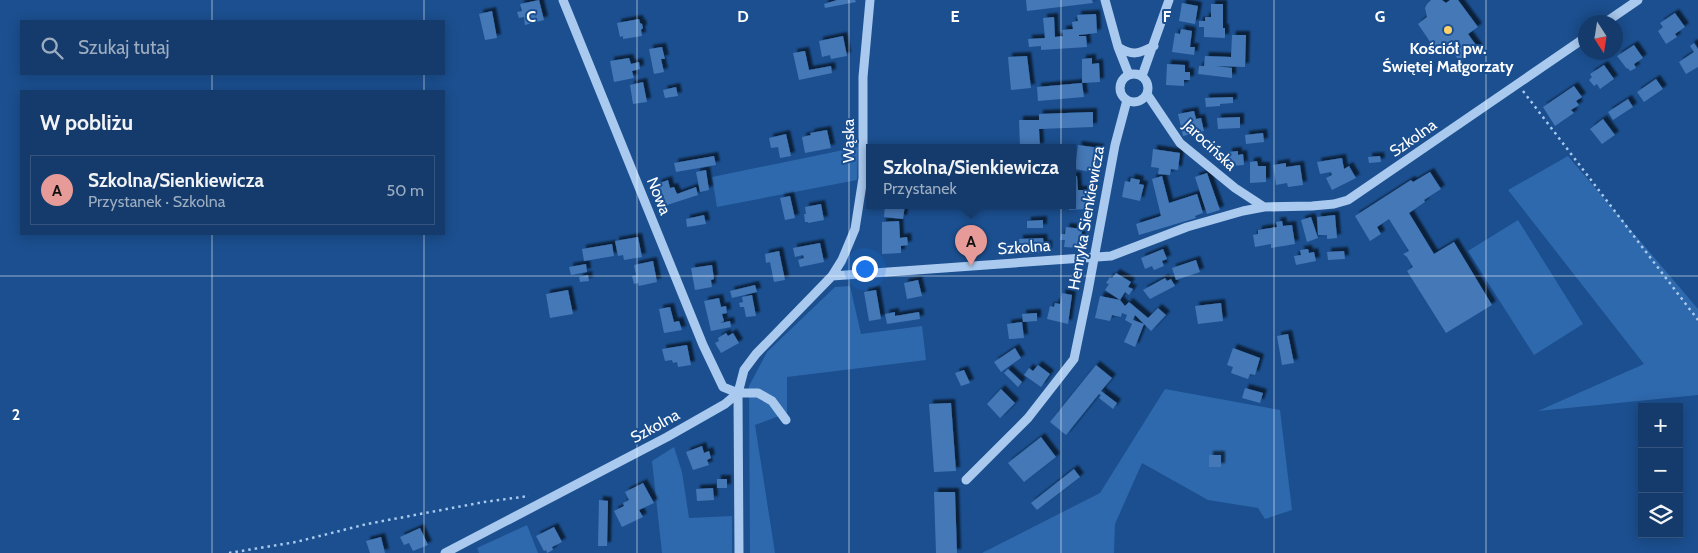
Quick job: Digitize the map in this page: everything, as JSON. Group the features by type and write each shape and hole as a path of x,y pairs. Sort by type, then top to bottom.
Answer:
{"street":[{"name":"Nowa","path":"563,0 703,345 723,387 738,393"},
{"name":"Wąska","path":"832,276 842,260 855,229 861,194 864,77 870,0"},
{"path":"1105,0 1118,47 1129,75"},
{"path":"1142,76 1170,0"},
{"path":"1616,15 1638,0"},
{"name":"Szkolna","path":"832,276 1111,256 1187,227 1243,211 1264,207 1334,204 1348,200 1578,43"},
{"path":"1118,47 1133,54 1143,52 1154,46"},
{"path":"1134,74 1142,76 1148,87 1147,94 1136,102 1127,100 1121,90 1121,84 1124,79 1134,74"},
{"name":"Jarocińska","path":"1147,94 1180,143 1234,188 1264,207"},
{"name":"Henryka Sienkiewicza","path":"966,480 1028,418 1074,359 1095,257 1113,154 1127,100"},
{"path":"738,553 738,393 744,370 782,325 832,276"},
{"path":"738,393 758,393 772,401 786,420"},
{"name":"Szkolna","path":"445,553 725,404 738,393"}],"path":[{"path":"1518,84 1698,320"},
{"path":"229,553 296,542 367,524 484,502 528,496 544,502"}],"shaded area":[{"path":"858,147 857,180 717,207 712,177"},
{"path":"1568,156 1698,309 1698,395 1538,411 1644,364 1508,190"},
{"path":"1518,220 1583,324 1534,355 1468,251"},
{"path":"850,286 861,334 922,326 926,360 787,377 787,413 755,425 775,553 750,553 749,386 767,352 835,287"},
{"path":"1165,389 1280,410 1292,510 1265,519 1258,508 1208,500 1142,463 1115,524 1114,553 982,553 1100,493"},
{"path":"674,447 682,472 689,518 732,516 732,553 662,553 652,461"},
{"path":"527,525 538,553 479,553 477,548"}],"building":[{"path":"539,0 544,20 525,25 524,17 519,18 517,12 522,11 520,4"},
{"path":"837,0 855,0 856,2 825,8 824,4"},
{"path":"1026,0 1092,0 1093,3 1027,11"},
{"name":"Kościół pw. Świętej Małgorzaty","path":"1431,0 1442,0 1446,3 1450,0 1458,0 1478,27 1468,34 1479,49 1460,62 1449,47 1439,55 1418,24 1427,17 1425,8"},
{"path":"1182,3 1198,6 1195,24 1179,21"},
{"path":"1211,4 1223,4 1225,38 1204,37 1204,27 1199,27 1199,21 1205,21 1205,17 1211,17"},
{"path":"492,11 497,38 485,40 479,14"},
{"path":"1675,13 1685,27 1675,34 1677,37 1666,44 1658,31 1663,27 1660,23"},
{"path":"1096,14 1097,33 1079,35 1086,36 1087,47 1041,50 1041,46 1029,47 1028,39 1045,38 1043,18 1054,17 1055,37 1063,36 1062,30 1073,29 1072,22 1078,21 1077,15"},
{"path":"639,19 643,28 641,30 642,36 623,39 623,36 620,37 617,23"},
{"path":"1181,29 1192,31 1190,47 1195,47 1194,55 1172,52 1175,33 1180,34"},
{"path":"1232,35 1246,35 1245,67 1216,66 1232,68 1232,78 1198,74 1199,66 1204,66 1205,56 1231,57"},
{"path":"843,36 847,56 831,59 830,55 822,57 819,41"},
{"path":"1694,43 1698,49 1698,67 1686,74 1679,62 1694,52 1690,46"},
{"path":"1634,45 1643,58 1634,64 1636,68 1630,71 1620,60 1623,60 1623,52"},
{"path":"662,47 665,59 661,59 664,72 654,74 649,49"},
{"path":"805,51 809,70 831,66 832,73 799,80 793,53"},
{"path":"1027,56 1031,88 1011,90 1008,57"},
{"path":"629,58 631,64 639,62 640,69 632,71 634,78 614,82 610,61"},
{"path":"1092,58 1092,64 1099,63 1100,82 1082,83 1082,59"},
{"path":"1167,64 1185,65 1185,72 1190,72 1190,80 1184,80 1184,86 1166,85"},
{"path":"1604,65 1614,79 1600,89 1597,84 1594,86 1589,80 1592,77 1590,74"},
{"path":"1656,79 1663,89 1644,102 1637,92"},
{"path":"643,82 647,102 633,104 630,85"},
{"path":"1082,83 1084,97 1038,101 1037,87"},
{"path":"1574,86 1582,97 1576,101 1579,105 1571,110 1574,113 1555,126 1543,107"},
{"path":"676,87 678,96 665,98 663,90"},
{"path":"1233,97 1233,103 1206,107 1205,98"},
{"path":"1628,99 1633,107 1613,120 1608,112"},
{"path":"1194,111 1196,119 1201,118 1204,131 1183,136 1178,114"},
{"path":"1093,112 1093,127 1039,129 1040,144 1020,144 1019,120 1039,120 1039,114"},
{"path":"1240,117 1240,128 1218,129 1217,118"},
{"path":"1603,119 1615,135 1602,144 1590,129"},
{"path":"827,130 831,148 805,153 802,137 811,135 810,133"},
{"path":"1263,133 1264,142 1246,144 1245,135"},
{"path":"786,134 791,156 780,158 778,147 771,148 769,138"},
{"path":"1078,145 1100,148 1096,173 1076,169"},
{"path":"1153,149 1180,153 1178,170 1171,169 1170,175 1158,174 1159,168 1151,167"},
{"path":"1238,151 1238,155 1243,154 1244,165 1229,166 1228,152"},
{"path":"714,156 716,165 676,172 674,163"},
{"path":"1380,156 1381,162 1369,163 1368,157"},
{"path":"1342,158 1344,169 1349,166 1356,178 1332,190 1326,178 1332,175 1331,172 1320,174 1317,162"},
{"path":"1257,161 1258,166 1266,166 1266,182 1250,183 1250,162"},
{"path":"1286,163 1286,167 1300,165 1303,185 1288,187 1287,183 1276,185 1273,165"},
{"path":"706,170 709,190 700,192 696,172"},
{"path":"1430,172 1441,189 1409,213 1434,254 1454,242 1492,305 1446,333 1407,271 1413,267 1403,254 1409,251 1389,219 1377,227 1381,234 1370,241 1355,216 1411,180 1413,182"},
{"path":"1207,173 1220,210 1207,214 1195,177"},
{"path":"1077,176 1078,190 1085,190 1083,202 1085,202 1086,209 1069,210 1076,209"},
{"path":"1162,176 1169,203 1197,194 1203,213 1195,216 1196,218 1139,235 1136,224 1161,216 1152,179"},
{"path":"1131,178 1140,180 1139,184 1144,185 1140,201 1122,197 1125,181 1130,182"},
{"path":"668,180 670,188 674,187 677,194 696,187 698,195 664,206 657,184"},
{"path":"790,196 795,218 785,220 780,198"},
{"path":"821,204 824,220 805,222 805,207"},
{"path":"885,209 904,209 903,219 884,217"},
{"path":"704,215 706,224 687,227 686,219"},
{"path":"1335,215 1337,238 1327,239 1327,235 1318,235 1317,217"},
{"path":"1311,217 1318,238 1307,242 1301,220"},
{"path":"1043,220 1043,228 1027,228 1027,221"},
{"path":"899,221 900,238 907,237 908,245 901,246 901,253 882,254 882,222"},
{"path":"1282,221 1283,226 1292,225 1295,244 1271,248 1271,244 1255,247 1253,235 1258,234 1258,230 1277,227 1276,222"},
{"path":"1066,227 1082,229 1080,248 1064,247 1065,240 1060,240 1061,234 1065,234"},
{"path":"638,237 642,257 624,260 623,255 618,256 615,241"},
{"path":"1043,238 1044,245 1048,244 1048,252 1020,254 1019,239"},
{"path":"820,243 824,262 800,267 798,260 804,258 803,255 795,257 793,248"},
{"path":"612,244 614,256 584,261 582,249"},
{"path":"1163,249 1167,259 1162,261 1164,266 1154,270 1152,266 1145,269 1141,258"},
{"path":"1308,249 1309,253 1314,252 1316,261 1296,265 1294,256 1301,255 1300,250"},
{"path":"779,251 785,280 774,282 770,262 766,263 765,254"},
{"path":"1344,251 1345,259 1328,260 1327,252"},
{"path":"1196,260 1200,272 1176,280 1172,268"},
{"path":"653,261 657,282 639,286 638,283 634,284 632,276 636,275 634,265"},
{"path":"586,264 587,272 571,275 569,267"},
{"path":"712,265 714,279 711,280 712,287 695,290 691,268"},
{"path":"1116,273 1131,282 1128,287 1133,289 1129,295 1125,292 1120,300 1105,290 1109,284 1106,283"},
{"path":"588,275 589,281 580,282 579,277"},
{"path":"1165,278 1167,281 1171,279 1175,286 1150,299 1143,290"},
{"path":"918,280 922,296 907,299 904,283"},
{"path":"755,285 757,292 732,298 730,291"},
{"path":"568,290 573,314 550,318 546,294"},
{"path":"876,290 881,319 869,321 864,292"},
{"path":"1062,293 1072,295 1068,324 1047,319 1050,306 1054,307 1055,303 1060,304"},
{"path":"752,295 756,316 746,317 744,307 740,307 739,303 743,302 742,297"},
{"path":"1100,296 1120,300 1125,306 1129,302 1148,318 1158,308 1166,315 1151,331 1144,324 1135,347 1124,342 1132,324 1125,320 1127,315 1122,313 1121,317 1112,315 1110,321 1095,318","holes":["1135,315 1144,324 1133,320"]},
{"path":"719,298 721,307 726,306 727,313 722,314 724,321 720,323 730,321 731,327 711,331 704,301"},
{"path":"1221,303 1223,321 1198,324 1195,306"},
{"path":"670,307 674,322 679,321 682,330 664,333 659,309"},
{"path":"895,312 895,316 919,312 920,319 887,324 885,314"},
{"path":"1037,313 1037,321 1023,322 1022,314"},
{"path":"1022,322 1024,338 1009,339 1007,324"},
{"path":"726,333 728,336 733,333 739,343 721,353 715,343 719,341 718,338"},
{"path":"1288,334 1294,363 1282,365 1277,336"},
{"path":"687,345 691,365 678,367 677,362 673,363 672,360 665,361 662,349"},
{"path":"1015,348 1021,358 1001,372 994,362"},
{"path":"1233,348 1260,358 1255,375 1250,374 1248,379 1231,373 1233,367 1227,365"},
{"path":"1038,365 1050,374 1041,387 1024,375 1029,368 1033,371"},
{"path":"1096,365 1112,378 1101,391 1117,403 1113,409 1099,398 1101,395 1099,394 1066,435 1050,422"},
{"path":"1008,369 1022,382 1018,387 1004,373"},
{"path":"964,370 970,383 961,386 955,373"},
{"path":"1245,388 1263,393 1260,403 1242,398"},
{"path":"1001,389 1015,403 1000,418 987,404"},
{"path":"951,403 956,471 934,472 929,404"},
{"path":"1041,437 1056,457 1024,482 1008,463"},
{"path":"702,446 704,453 709,451 711,458 707,460 709,465 693,470 686,452"},
{"path":"1209,455 1221,455 1221,467 1209,467"},
{"path":"1074,469 1080,477 1037,510 1031,503"},
{"path":"717,479 727,479 727,488 717,488"},
{"path":"643,483 654,503 639,510 643,517 622,527 614,511 624,506 623,503 629,500 625,492"},
{"path":"713,488 714,500 697,501 696,489"},
{"path":"934,492 955,492 957,553 936,553"},
{"path":"599,500 608,501 607,546 598,546"},
{"path":"554,527 562,542 552,547 553,550 547,553 536,536"},
{"path":"420,528 428,545 413,551 409,543 404,545 400,537"},
{"path":"381,537 385,553 370,553 366,541"}],"place":[{"name":"Kościół pw. Świętej Małgorzaty","path":"1448,30"},
{"name":"Szkolna/Sienkiewicza","path":"971,266"}]}
